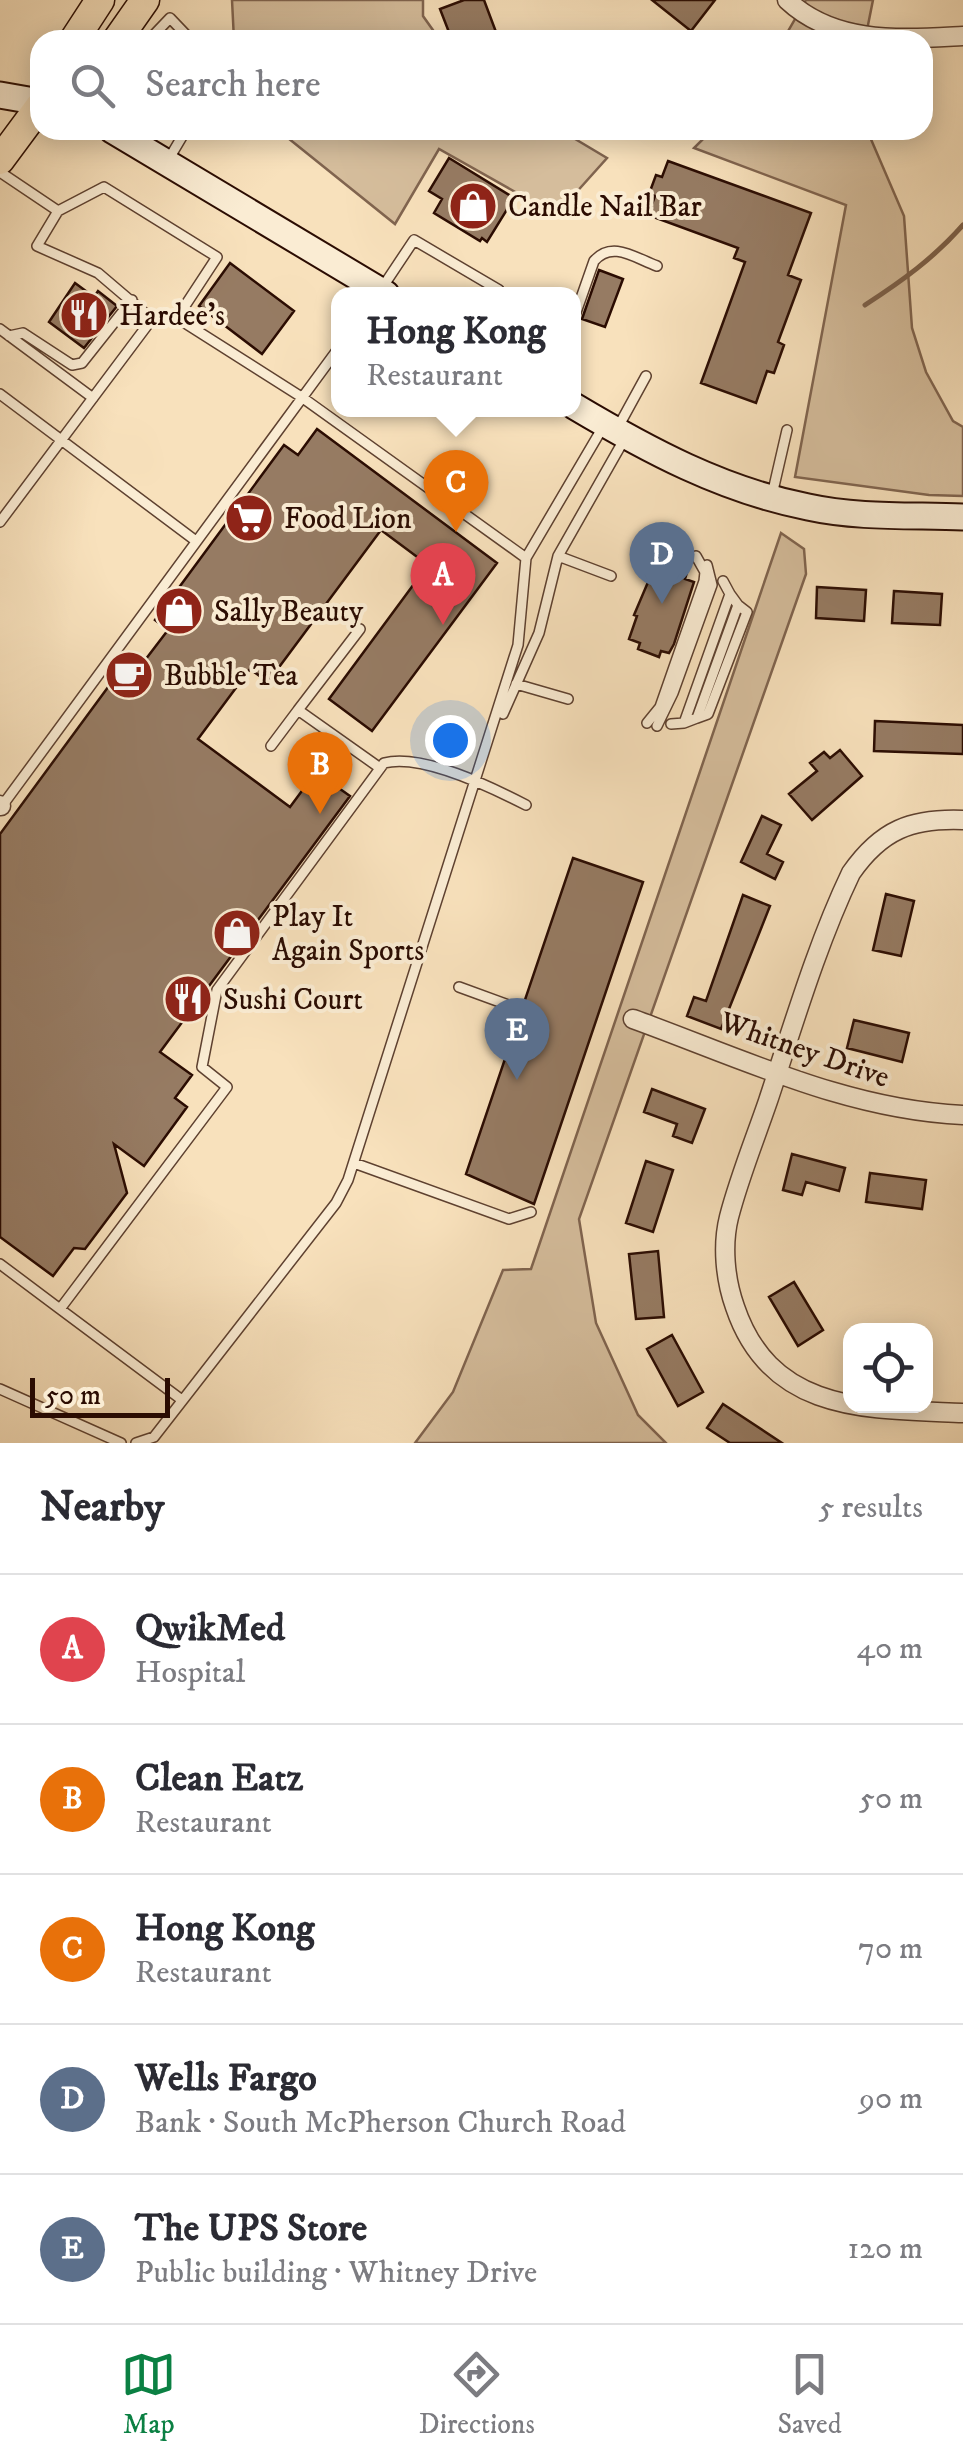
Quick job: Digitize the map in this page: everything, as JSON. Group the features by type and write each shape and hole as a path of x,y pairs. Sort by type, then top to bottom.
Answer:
{"main road":[{"path":"80,30 100,0"},
{"path":"133,30 145,0"},
{"path":"0,95 30,102"},
{"path":"0,160 30,118"},
{"path":"137,140 371,287"},
{"path":"581,410 698,473 772,498 808,508 846,512 963,517"}],"street":[{"path":"787,0 809,18 837,30"},
{"path":"933,37 963,36"},
{"path":"963,820 920,821 896,829 875,843 845,884 726,1233 732,1298 746,1333 768,1364 788,1381 821,1398 875,1409 963,1412"},
{"name":"Whitney Drive","path":"634,1018 848,1098 901,1110 963,1114"}],"lane":[{"path":"145,0 181,30"},
{"path":"146,30 170,18"},
{"path":"167,162 180,140"},
{"path":"0,172 58,211"},
{"path":"176,318 217,256 104,187 58,211 37,246 98,273 152,318 176,318 303,398 526,558"},
{"path":"385,287 414,240 494,287"},
{"path":"581,298 600,254 614,250 657,266"},
{"path":"4,333 24,333 72,366 82,363 132,300"},
{"path":"0,522 152,318"},
{"path":"4,333 93,398"},
{"path":"0,807 331,358"},
{"path":"487,749 539,634 558,556 615,431 646,376"},
{"path":"0,394 196,541"},
{"path":"772,498 788,430"},
{"path":"136,1443 154,1437 336,1203 354,1163 518,646 526,558 615,431"},
{"path":"558,556 611,576"},
{"path":"696,556 704,581 652,724 673,693 712,585 706,562"},
{"path":"670,724 697,718 738,604 723,581"},
{"path":"684,722 730,594"},
{"path":"270,746 360,628"},
{"path":"516,684 568,699"},
{"path":"298,710 380,768"},
{"path":"60,1309 226,1087 202,1066 217,990 380,768 398,760 477,780 526,805"},
{"path":"459,987 511,1006"},
{"path":"354,1163 508,1219 531,1212"},
{"path":"0,1264 182,1400"},
{"path":"0,1389 121,1443"}],"shaded area":[{"path":"232,0 423,0 423,16 433,30 234,30"},
{"path":"806,0 873,0 867,30 789,30"},
{"path":"290,140 577,140 607,158 556,215 439,149 395,224"},
{"path":"702,140 871,140 904,216 912,328 926,372 953,421 963,427 963,496 795,477 846,205 694,148"},
{"path":"781,533 804,549 806,574 579,1219 596,1323 638,1415 666,1443 415,1443 453,1392 503,1270 531,1269"}],"building":[{"path":"464,0 484,0 495,30 448,30 440,9"},
{"path":"652,0 715,0 690,30"},
{"name":"Candle Nail Bar","path":"449,158 514,198 487,242 434,213 442,199 429,191"},
{"path":"668,161 811,213 788,275 801,280 778,342 784,345 774,373 767,371 756,403 701,383 745,262 734,258 738,248 648,215 655,196 649,194 656,175 662,177"},
{"path":"230,263 294,311 262,354 199,306"},
{"path":"599,270 623,279 605,327 582,319"},
{"name":"Hardee's","path":"75,283 94,297 98,291 117,306 84,348 49,322"},
{"path":"317,429 497,563 372,731 329,699 428,565 381,530 268,682 250,669 198,739 290,807 327,757 344,770 333,784 350,796 160,1052 192,1075 175,1098 187,1107 144,1166 114,1144 127,1193 85,1249 74,1248 53,1276 0,1237 0,834 128,660 139,668 168,630 155,620 284,445 298,455"},
{"path":"669,559 689,566 685,579 694,582 674,644 669,653 661,651 659,657 638,649 640,643 629,639 637,616 634,615 654,568 665,572"},
{"path":"817,587 866,590 864,621 816,618"},
{"path":"894,591 942,594 940,625 892,623"},
{"path":"875,721 963,725 963,754 874,751"},
{"path":"840,750 862,776 812,820 789,794 817,771 810,763 824,752 830,758"},
{"path":"762,816 781,825 767,854 783,862 775,879 741,862"},
{"path":"573,858 643,882 534,1204 466,1174"},
{"path":"886,894 914,901 901,956 873,950"},
{"path":"743,895 770,906 721,1029 687,1016 694,997 706,1001"},
{"path":"854,1020 909,1033 902,1062 847,1048"},
{"path":"652,1089 705,1109 692,1143 673,1136 677,1124 644,1112"},
{"path":"792,1154 845,1168 839,1191 806,1182 802,1195 783,1190"},
{"path":"646,1161 673,1170 653,1232 626,1223"},
{"path":"870,1173 926,1180 922,1209 866,1202"},
{"path":"658,1251 664,1317 636,1319 629,1254"},
{"path":"794,1282 823,1330 798,1346 769,1297"},
{"path":"672,1335 703,1392 678,1406 647,1349"},
{"path":"723,1404 782,1443 730,1443 707,1428"}],"waterway":[{"path":"865,305 917,268 963,225"}],"place":[{"name":"Candle Nail Bar","path":"473,206"},
{"name":"Hardee's","path":"84,315"},
{"name":"Food Lion","path":"249,518"},
{"name":"Hong Kong","path":"456,532"},
{"name":"Wells Fargo","path":"662,604"},
{"name":"Sally Beauty","path":"179,611"},
{"name":"QwikMed","path":"443,625"},
{"name":"Bubble Tea","path":"129,675"},
{"name":"Clean Eatz","path":"320,814"},
{"name":"Play It Again Sports","path":"237,933"},
{"name":"Sushi Court","path":"188,999"},
{"name":"The UPS Store","path":"517,1080"}]}
